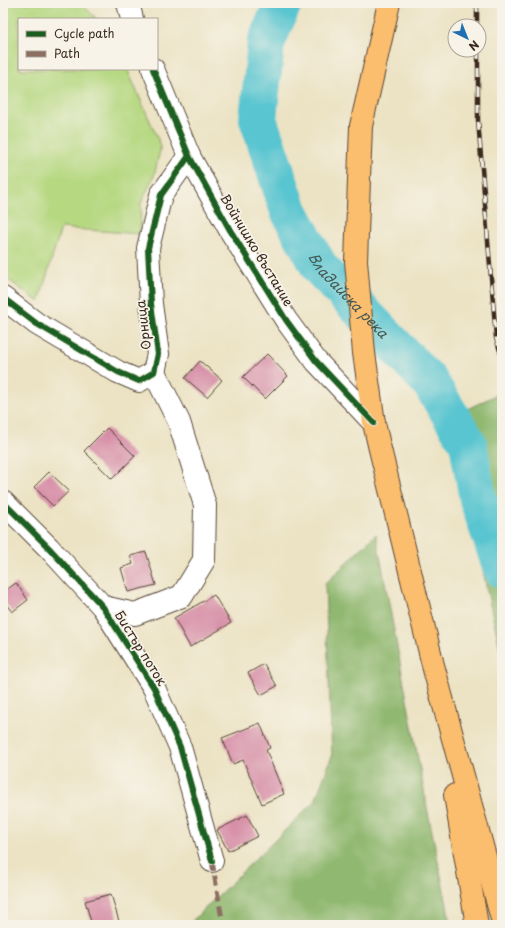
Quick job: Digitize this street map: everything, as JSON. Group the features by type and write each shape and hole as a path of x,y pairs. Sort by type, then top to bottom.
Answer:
{"highway":[{"path":"389,3 361,126 356,261 364,352 374,423 434,669 502,919"},
{"path":"434,669 477,925"}],"street":[{"path":"128,3 132,18"},
{"name":"Войнишко въстание","path":"153,70 189,156 230,230 286,320 316,361 374,423"},
{"name":"Орница","path":"154,372 158,354 151,304 148,248 161,195 189,156"},
{"path":"3,298 37,324 118,372 139,382 154,372 179,422 204,505 204,560 182,596 135,614 103,607"},
{"name":"Бистър поток","path":"3,502 49,548 103,607 154,688 180,747 212,862"}],"green space":[{"path":"3,3 81,3 96,18 18,18 18,70 127,70 161,146 154,176 141,203 140,234 61,228 39,302 3,276"},
{"path":"502,392 502,658 487,591 453,416"},
{"path":"376,534 428,812 451,925 188,925 315,801 332,756 325,584"}],"building":[{"path":"267,354 288,376 265,399 243,377"},
{"path":"200,361 222,380 207,397 185,378"},
{"path":"107,428 135,456 112,479 84,451"},
{"path":"49,472 69,491 53,506 34,487"},
{"path":"146,552 156,585 128,592 121,568 133,564 130,556"},
{"path":"16,583 28,600 12,612 3,600 3,592"},
{"path":"214,595 231,623 190,647 174,618"},
{"path":"264,664 277,686 261,695 248,673"},
{"path":"260,723 270,748 266,750 284,794 262,804 243,760 233,764 222,738"},
{"path":"247,815 258,836 228,851 217,830"},
{"path":"111,894 120,925 92,925 85,901"}],"waterway":[{"name":"Владайска река","path":"283,3 266,43 258,119 289,211 320,268 429,381 468,443 478,499 502,569"}],"railway":[{"path":"477,3 477,18"},
{"path":"478,58 478,120 496,338 502,357"}],"marked path":[{"path":"212,861 223,925"}],"cycle path":[{"path":"153,70 189,156 230,230 286,320 316,361 374,423"},
{"path":"3,298 37,324 118,372 139,381 154,372 158,354 151,304 148,248 161,195 189,156"},
{"path":"3,502 49,548 103,607 154,688 180,747 212,861"}]}
